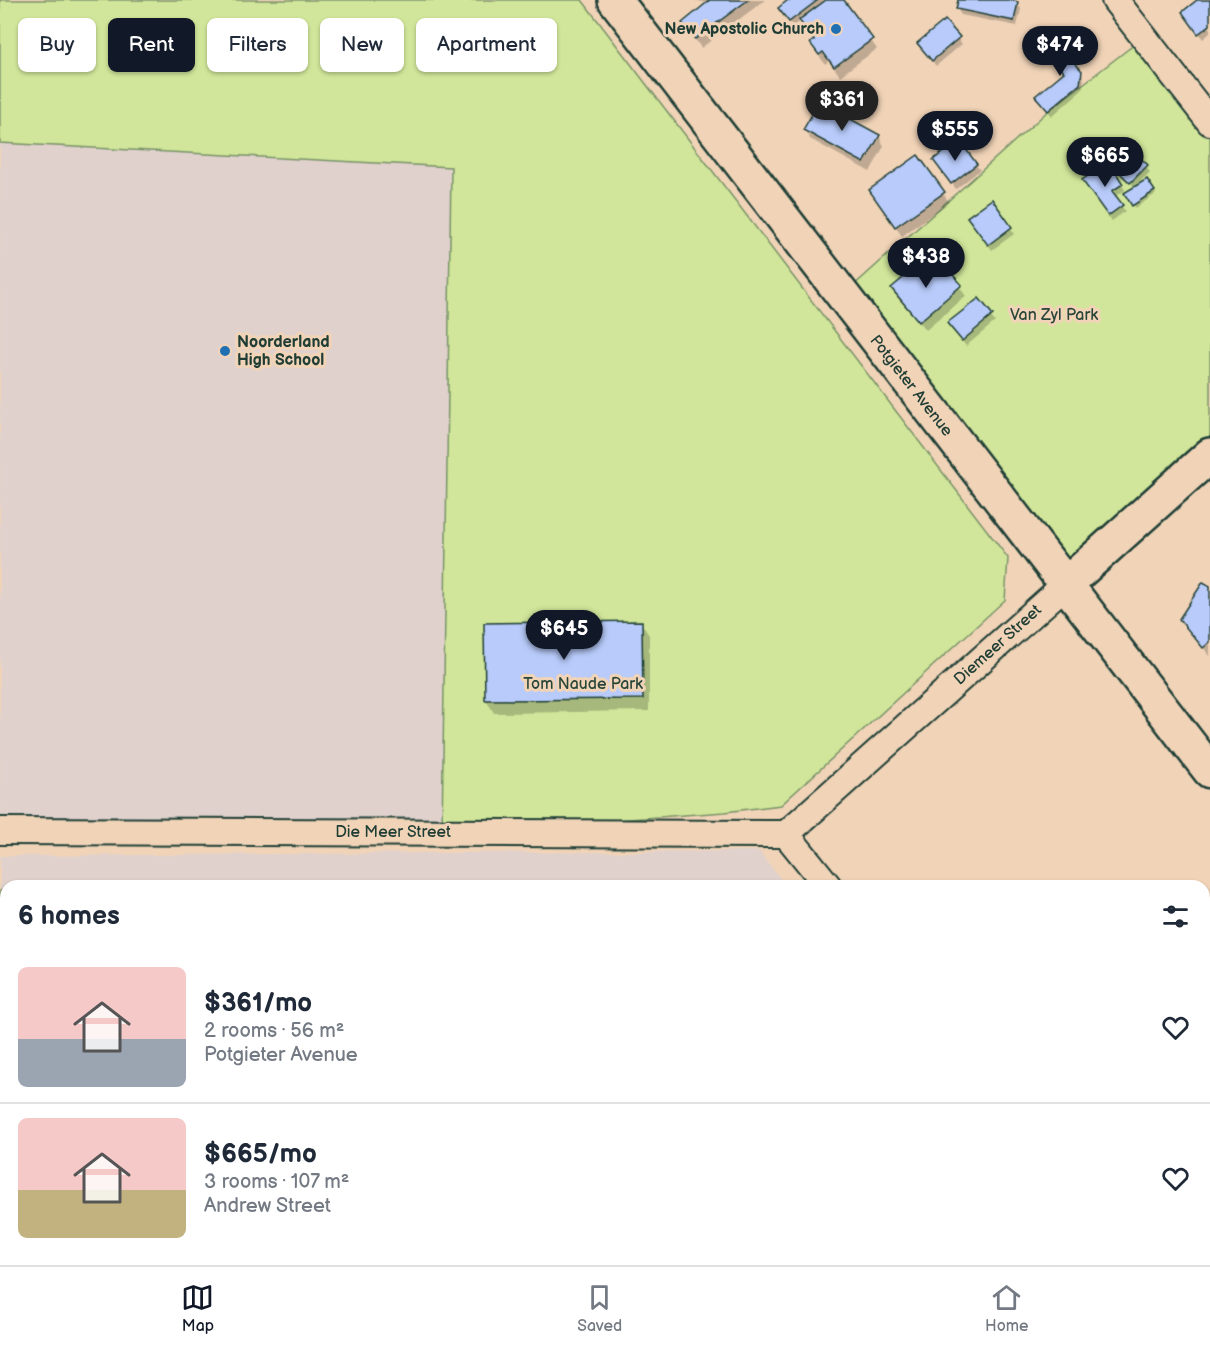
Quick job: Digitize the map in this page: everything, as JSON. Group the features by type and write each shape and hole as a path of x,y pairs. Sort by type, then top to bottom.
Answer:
{"street":[{"name":"Potgieter Avenue","path":"615,0 1210,771"},
{"path":"1115,0 1210,122"},
{"name":"Diemeer Street","path":"786,834 1210,455"},
{"name":"Die Meer Street","path":"0,831 786,834"},
{"path":"786,834 823,880"}],"shaded area":[{"name":"Noorderland High School","path":"0,143 451,167 442,833 0,823"},
{"path":"759,851 781,880 0,880 0,856"}],"green space":[{"name":"Tom Naude Park","path":"0,0 582,0 1008,558 1005,600 781,805 725,812 442,833 451,167 0,143"},
{"name":"Van Zyl Park","path":"1144,37 1210,122 1210,455 1065,585 842,296 1048,111"}],"building":[{"path":"710,0 748,0 695,39 682,23"},
{"path":"788,0 818,0 789,22 778,8"},
{"name":"New Apostolic Church","path":"826,0 844,0 873,39 834,67 823,52 819,55 810,43 814,40 799,20"},
{"path":"958,0 1018,2 1014,21 956,9"},
{"path":"1197,0 1210,0 1210,25 1198,34 1182,12"},
{"path":"945,20 960,37 932,61 917,43"},
{"path":"1053,38 1082,71 1080,84 1048,111 1035,96 1064,72 1042,47"},
{"path":"819,102 880,135 864,163 803,130"},
{"path":"959,140 977,164 951,184 933,160"},
{"path":"1126,144 1148,165 1130,183 1109,162"},
{"path":"918,155 945,192 895,227 869,190"},
{"path":"1109,162 1123,184 1112,191 1123,205 1108,216 1082,180"},
{"path":"1147,179 1155,191 1132,206 1124,193"},
{"path":"992,199 1012,227 988,245 967,217"},
{"path":"922,262 929,270 943,264 962,285 919,322 891,288"},
{"path":"979,298 993,315 962,341 947,323"},
{"path":"1203,582 1210,586 1210,642 1203,648 1179,619"},
{"path":"642,621 643,699 485,700 484,623"}],"place":[{"name":"New Apostolic Church","path":"836,29"},
{"name":"Noorderland High School","path":"225,351"}]}
